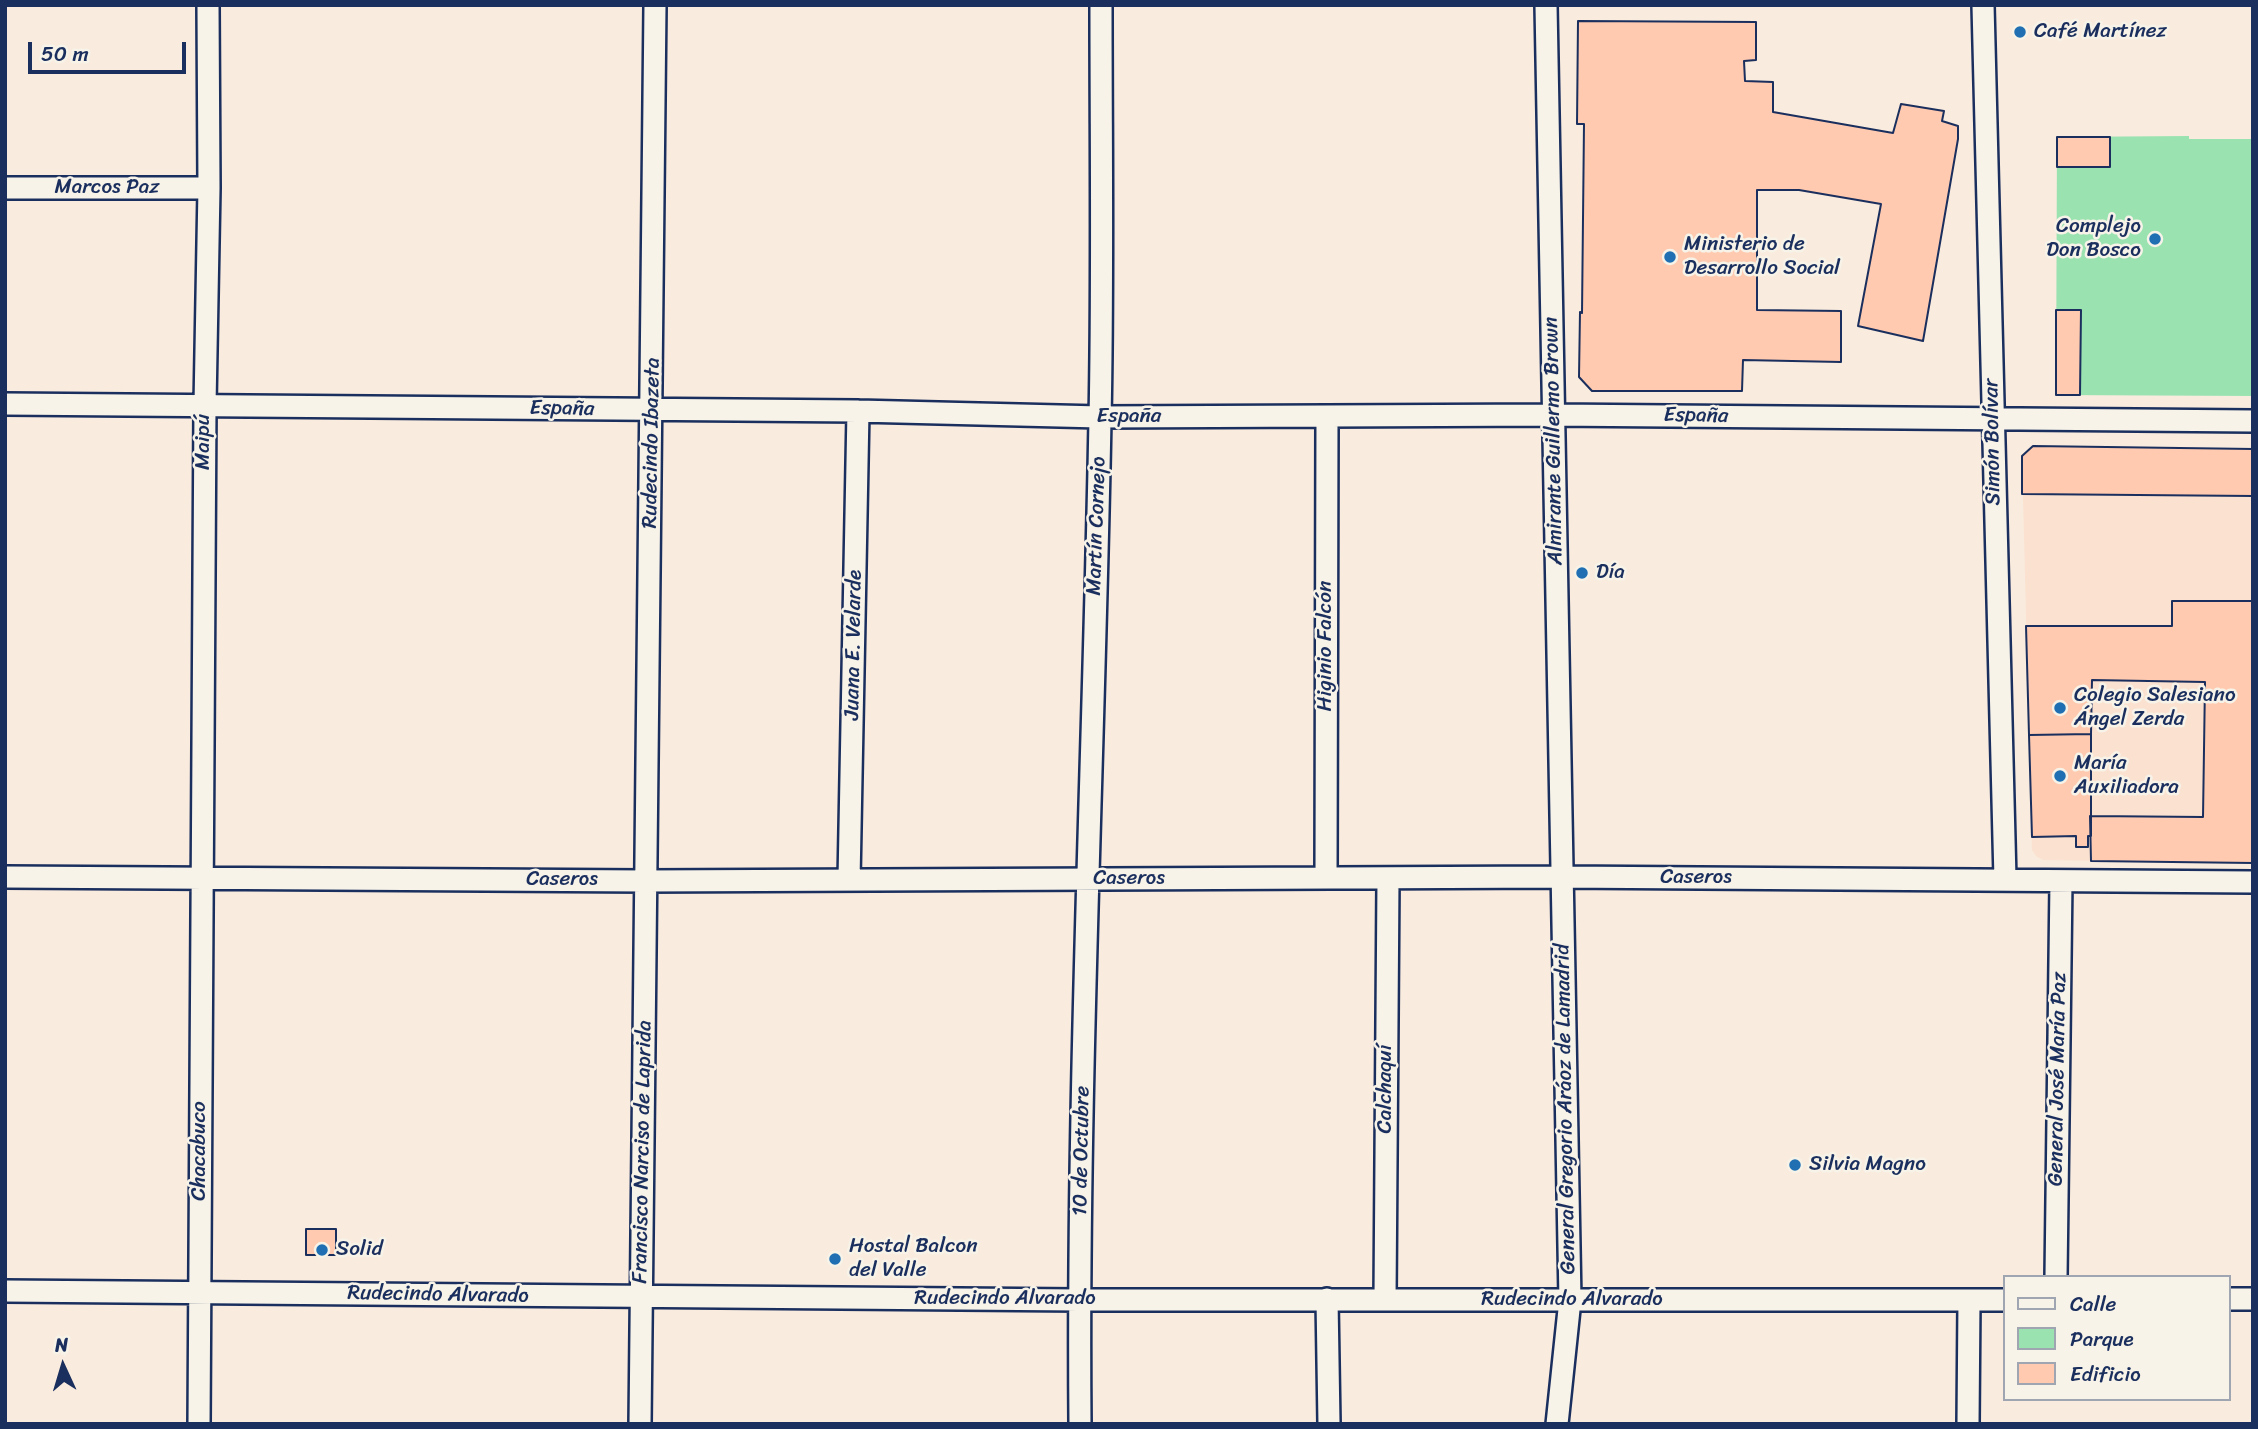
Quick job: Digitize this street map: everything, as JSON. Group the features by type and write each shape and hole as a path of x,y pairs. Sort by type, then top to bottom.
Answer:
{"street":[{"name":"Maipú","path":"201,878 209,188 208,5"},
{"name":"Rudecindo Ibazeta","path":"645,881 653,410 655,5"},
{"name":"Martín Cornejo","path":"1087,879 1100,417 1101,5"},
{"name":"Almirante Guillermo Brown","path":"1546,5 1562,877"},
{"name":"Simón Bolívar","path":"1983,5 2005,879"},
{"name":"Marcos Paz","path":"5,188 209,188"},
{"name":"España","path":"5,404 858,411 1100,417 1553,415 2253,421"},
{"name":"Juana E. Velarde","path":"849,880 858,411"},
{"name":"Higinio Falcón","path":"1326,877 1327,416"},
{"name":"Caseros","path":"5,877 645,881 1562,877 2253,882"},
{"name":"General Gregorio Aráoz de Lamadrid","path":"1557,1424 1570,1300 1562,877"},
{"name":"Chacabuco","path":"199,1424 201,878"},
{"name":"Calchaquí","path":"1385,1299 1388,878"},
{"name":"10 de Octubre","path":"1080,1424 1079,1300 1087,879"},
{"name":"Francisco Narciso de Laprida","path":"640,1424 645,881"},
{"name":"General José María Paz","path":"2056,1275 2061,881"},
{"name":"Rudecindo Alvarado","path":"5,1291 1079,1300 2002,1300"},
{"path":"1326,1299 1329,1424"},
{"path":"2230,1299 2253,1299"},
{"path":"1968,1424 1969,1300"}],"shaded area":[{"path":"2033,446 2253,449 2253,863 2043,860 2032,850 2022,456"}],"green space":[{"name":"Complejo Don Bosco","path":"2189,136 2189,139 2253,139 2253,396 2056,395 2057,137"}],"building":[{"name":"Ministerio de Desarrollo Social","path":"1578,21 1756,22 1756,60 1744,61 1745,81 1773,82 1773,112 1893,133 1901,104 1944,111 1942,121 1958,126 1958,139 1923,341 1858,326 1881,204 1799,190 1757,190 1757,310 1841,311 1841,362 1743,360 1742,391 1592,391 1579,377 1584,124 1577,124"},
{"path":"2057,137 2110,137 2110,167 2057,167"},
{"path":"2056,310 2081,310 2080,395 2056,395"},
{"path":"2033,446 2253,449 2253,496 2022,494 2022,456"},
{"name":"Colegio Salesiano Ángel Zerda","path":"2172,601 2253,601 2253,863 2091,861 2090,816 2203,817 2205,682 2092,680 2091,734 2029,735 2026,626 2172,626"},
{"name":"María Auxiliadora","path":"2091,734 2091,836 2088,836 2088,847 2076,847 2076,836 2032,837 2029,735"},
{"path":"306,1229 336,1229 336,1255 306,1255"}],"place":[{"name":"Café Martínez","path":"2020,32"},
{"name":"Complejo Don Bosco","path":"2155,239"},
{"name":"Ministerio de Desarrollo Social","path":"1670,257"},
{"name":"Día","path":"1582,573"},
{"name":"Colegio Salesiano Ángel Zerda","path":"2060,708"},
{"name":"María Auxiliadora","path":"2060,776"},
{"name":"Silvia Magno","path":"1795,1165"},
{"name":"Solid","path":"322,1250"},
{"name":"Hostal Balcon del Valle","path":"835,1259"}]}
